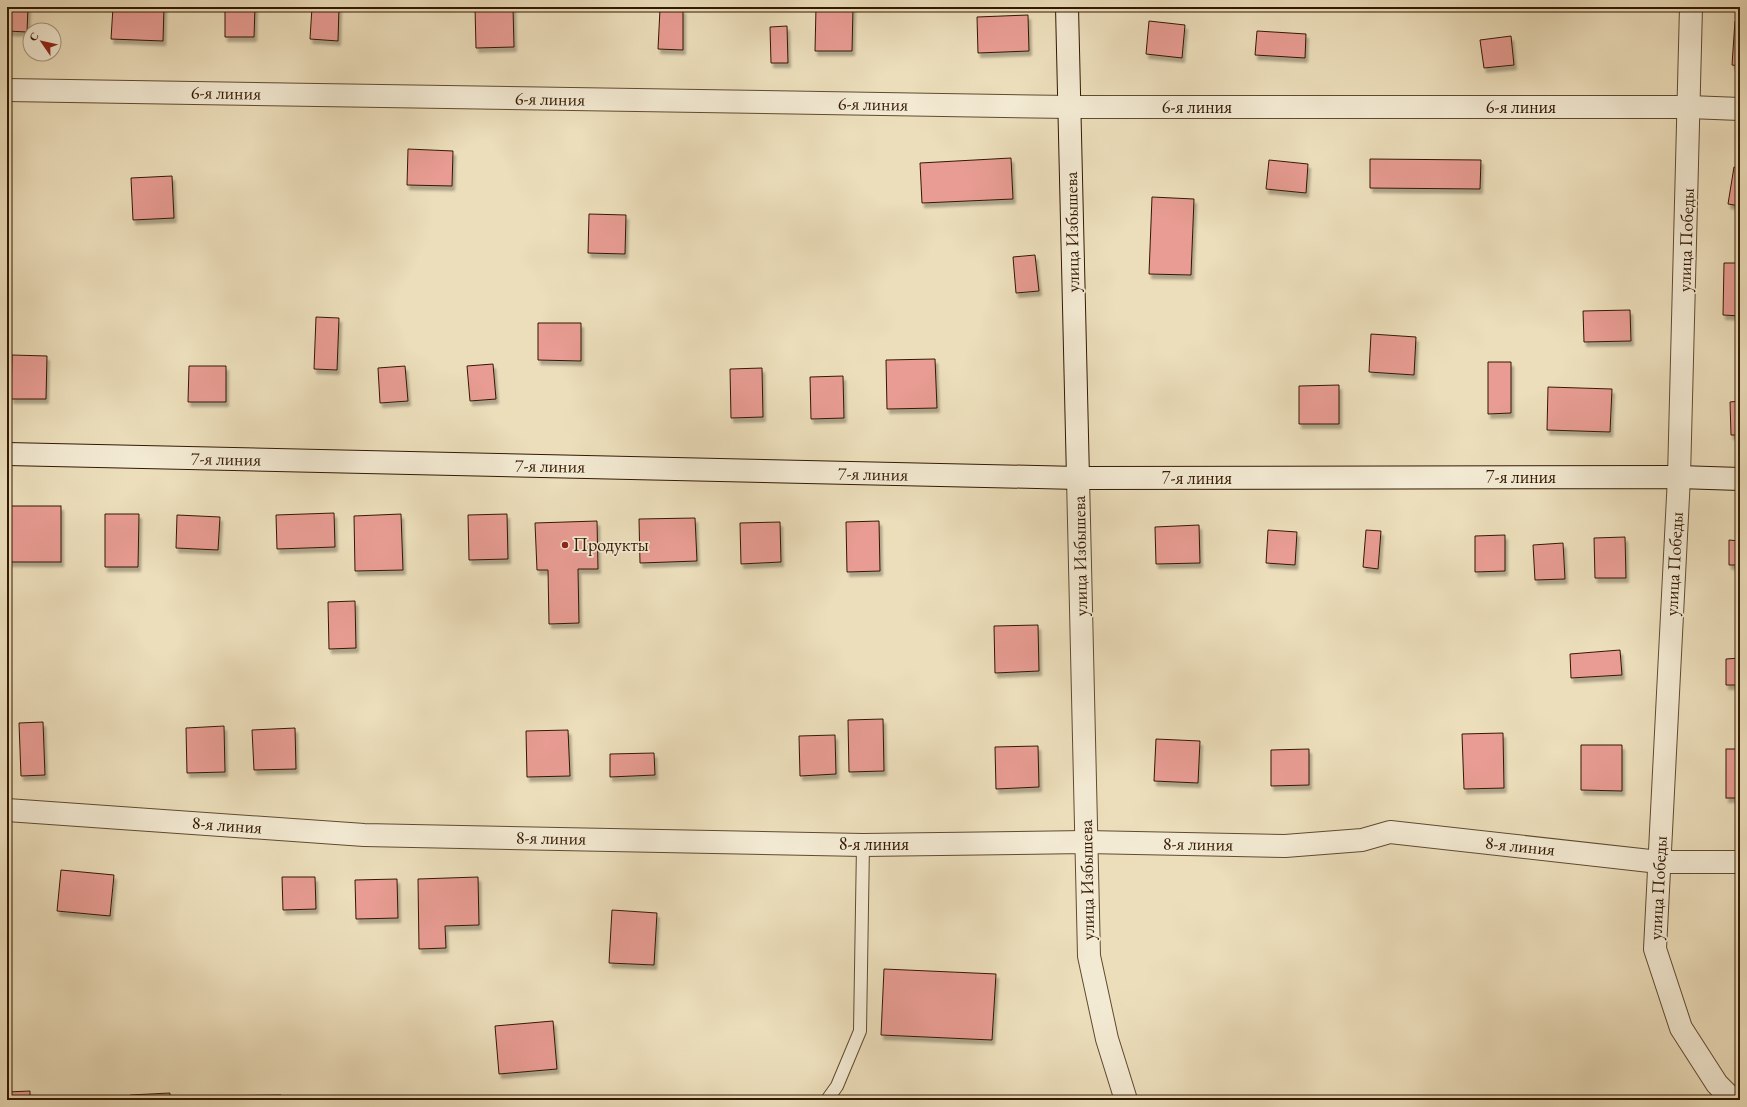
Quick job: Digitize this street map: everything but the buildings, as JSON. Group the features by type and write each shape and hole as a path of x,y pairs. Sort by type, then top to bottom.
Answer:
{"street":[{"name":"улица Избышева","path":"1068,7 1069,107 1089,956 1107,1039 1126,1100"},
{"name":"улица Победы","path":"1691,7 1679,477 1655,949 1682,1028 1717,1084 1733,1100"},
{"name":"6-я линия","path":"7,90 1069,107 1689,107 1740,109"},
{"name":"7-я линия","path":"7,454 1078,478 1679,477 1740,479"},
{"name":"8-я линия","path":"7,810 364,835 862,845 1086,842 1285,846 1362,840 1390,832 1659,862 1740,862"}],"lane":[{"path":"827,1100 837,1086 860,1031 862,845"}],"place":[{"name":"Продукты","path":"565,545"}]}
